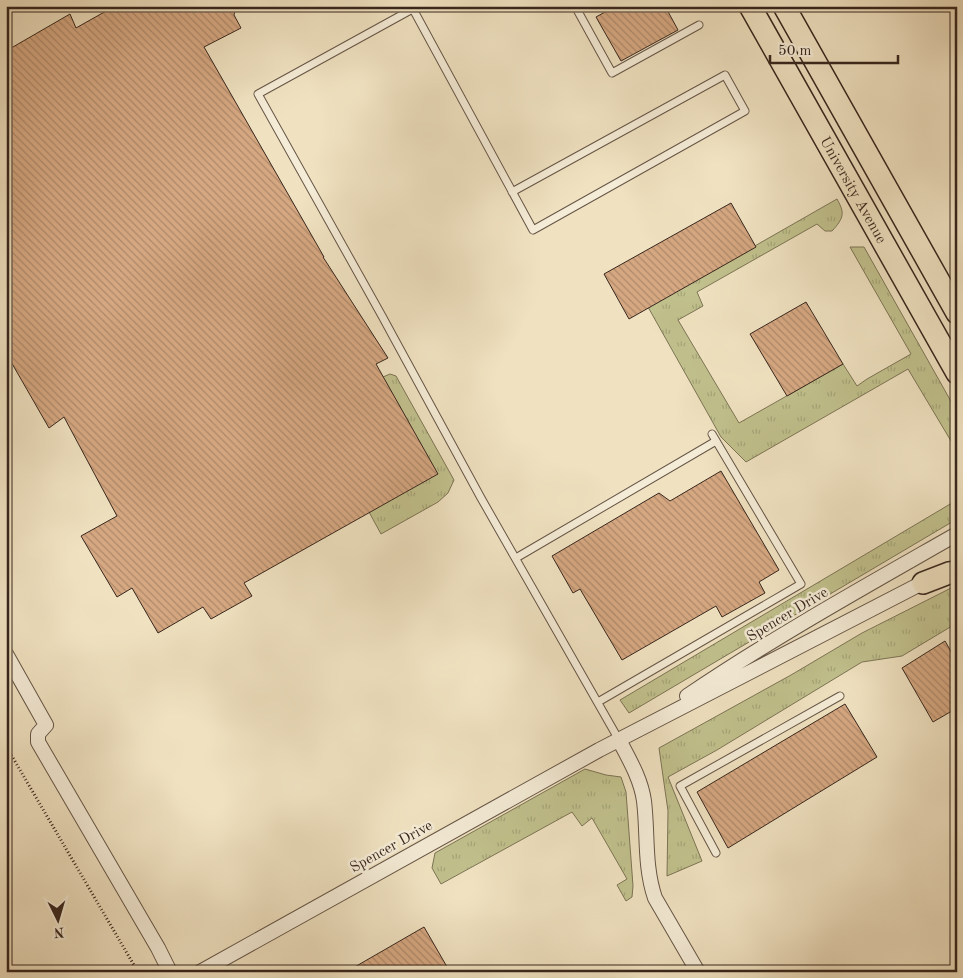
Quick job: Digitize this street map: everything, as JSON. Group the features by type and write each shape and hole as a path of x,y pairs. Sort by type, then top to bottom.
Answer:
{"main road":[{"name":"University Avenue","path":"750,6 957,373"},
{"name":"University Avenue","path":"784,6 957,313"},
{"path":"934,272 957,298"},
{"path":"923,583 949,573 957,572"}],"street":[{"name":"Spencer Drive","path":"639,729 721,673 813,616 957,534"},
{"name":"Spencer Drive","path":"200,972 598,750 957,565"},
{"path":"6,654 46,724 38,734 38,742 158,948 170,972"},
{"path":"619,740 640,784 644,801 646,852 655,898 698,972"}],"lane":[{"path":"575,6 612,73 699,25"},
{"path":"512,192 725,75 745,111 533,230 512,192 416,8 258,94 481,498 619,740"},
{"path":"516,558 714,438 801,584 598,702"},
{"path":"716,853 680,786 840,696"}],"path":[{"path":"6,746 138,972"}],"green space":[{"path":"837,199 842,215 832,231 825,231 817,224 697,292 703,306 678,320 739,423 843,364 857,386 911,354 850,247 864,247 957,412 957,451 908,369 746,462 721,437 648,307"},
{"path":"390,374 396,376 454,480 448,493 438,502 381,534 369,512 383,377"},
{"path":"957,500 957,519 629,713 620,700"},
{"path":"957,585 957,623 902,656 862,662 717,750 668,777 702,861 667,876 668,811 659,748 791,675 862,633"},
{"path":"585,769 621,777 626,792 633,886 632,897 626,901 617,885 627,879 592,818 582,826 572,812 441,884 432,868 435,853"}],"building":[{"path":"115,6 236,6 234,15 241,28 204,47 323,257 388,358 376,364 438,474 244,583 252,596 211,619 203,607 158,633 132,588 117,597 81,536 117,516 64,417 49,428 6,353 6,51 70,14 76,28"},
{"path":"616,6 665,6 678,30 621,61 596,17"},
{"path":"731,203 756,247 629,319 604,274"},
{"path":"806,302 843,364 787,396 750,334"},
{"path":"721,471 779,570 759,582 765,593 722,617 716,606 622,660 580,589 573,593 552,556 659,493 670,501"},
{"path":"945,641 957,662 957,708 933,722 902,668"},
{"path":"845,704 877,757 728,848 697,792"},
{"path":"424,927 450,972 346,972"}]}
